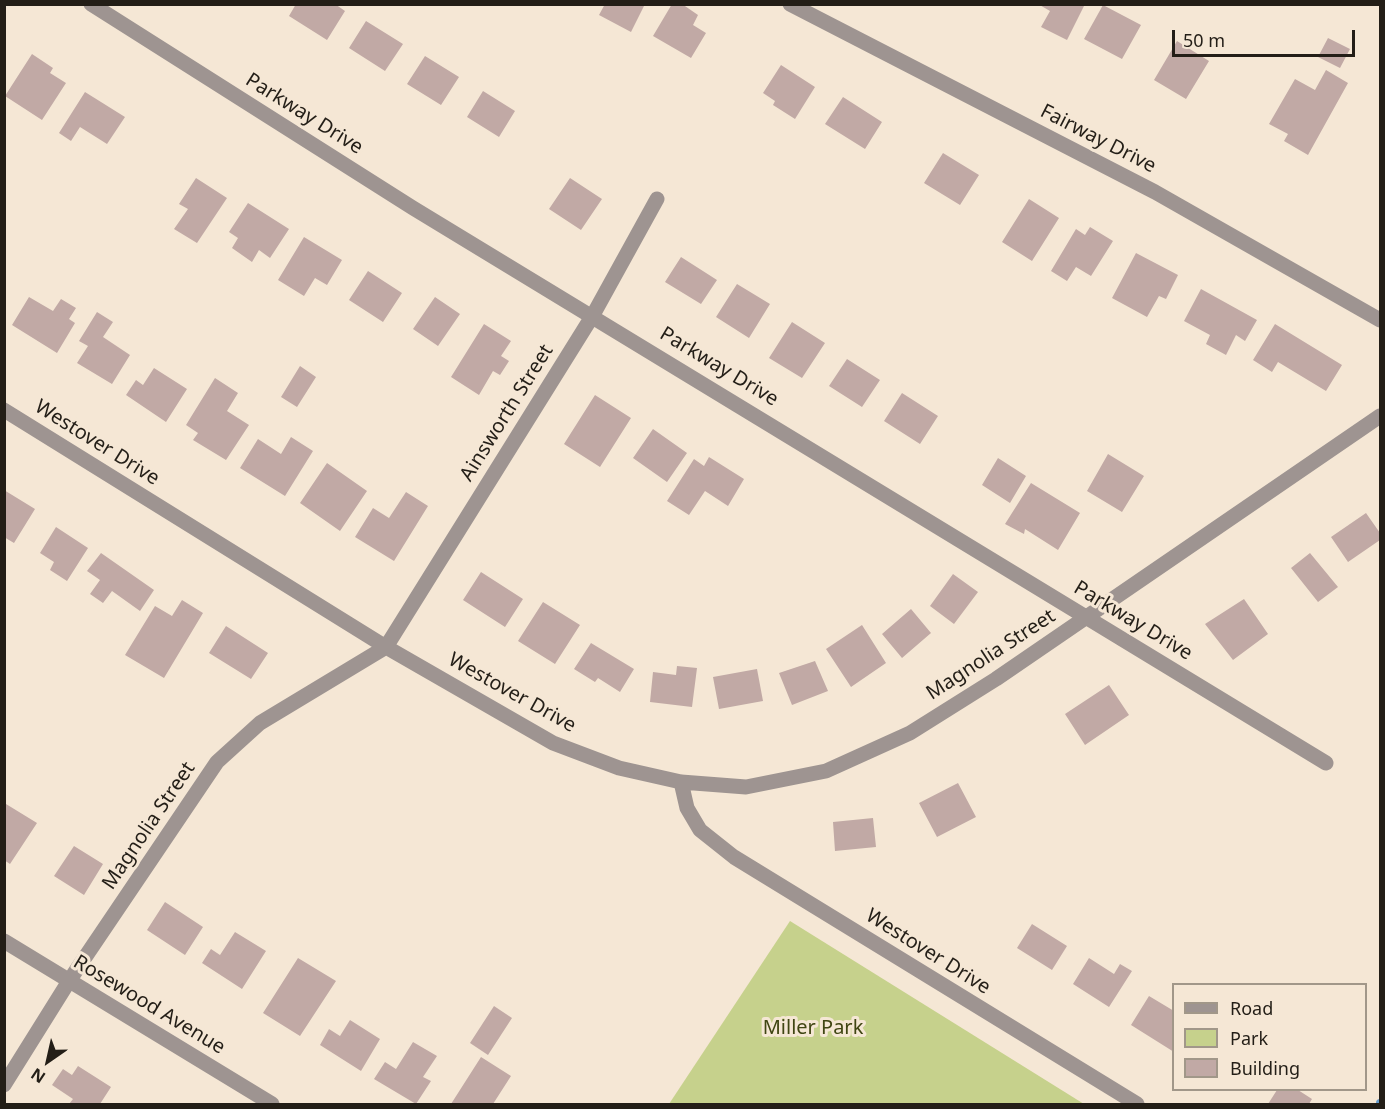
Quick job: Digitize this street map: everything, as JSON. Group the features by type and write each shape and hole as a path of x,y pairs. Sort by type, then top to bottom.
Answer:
{"street":[{"name":"Parkway Drive","path":"91,4 413,207 1326,763"},
{"name":"Fairway Drive","path":"790,4 1155,192 1380,320"},
{"name":"Ainsworth Street","path":"386,647 593,315 657,199"},
{"name":"Westover Drive","path":"4,410 386,647 553,743 619,768 681,782 687,808 700,830 734,857 1137,1104"},
{"name":"Magnolia Street","path":"681,782 746,787 826,771 909,733 996,679 1380,416"},
{"name":"Magnolia Street","path":"4,1085 69,981 217,762 260,723 386,647"},
{"name":"Rosewood Avenue","path":"4,941 272,1104"}],"green space":[{"name":"Miller Park","path":"790,921 1084,1104 669,1104"}],"building":[{"path":"296,4 335,4 345,11 327,40 289,16"},
{"path":"605,4 645,4 631,32 599,15"},
{"path":"672,4 682,4 698,15 693,25 706,33 691,58 653,36"},
{"path":"1038,4 1085,4 1067,40 1041,27 1050,11"},
{"path":"1103,5 1141,25 1122,59 1084,39"},
{"path":"366,21 403,44 385,71 349,48"},
{"path":"1328,38 1350,49 1340,68 1318,57"},
{"path":"1177,41 1209,61 1186,99 1154,80"},
{"path":"32,54 53,68 50,73 66,83 42,120 5,96"},
{"path":"425,56 459,77 441,105 407,84"},
{"path":"781,65 815,87 795,119 773,105 775,101 763,93"},
{"path":"1326,70 1348,83 1308,155 1284,141 1288,134 1269,124 1295,79 1315,90"},
{"path":"483,91 515,111 499,137 467,117"},
{"path":"85,92 125,117 107,144 80,127 71,141 59,133"},
{"path":"843,97 882,122 865,149 825,124"},
{"path":"943,153 979,175 960,205 924,183"},
{"path":"196,178 227,198 197,243 174,229 188,209 179,204"},
{"path":"570,178 602,199 581,230 549,209"},
{"path":"1029,199 1059,218 1032,261 1002,242"},
{"path":"248,203 289,229 270,258 259,250 252,262 232,248 238,238 229,232"},
{"path":"1090,227 1113,241 1091,276 1076,267 1067,281 1051,271 1076,229 1085,235"},
{"path":"304,237 342,260 327,285 315,278 304,296 278,280"},
{"path":"1136,253 1178,275 1166,299 1159,296 1147,317 1112,298"},
{"path":"681,257 717,280 701,304 665,282"},
{"path":"368,271 402,293 383,322 349,300"},
{"path":"737,284 770,304 749,338 716,317"},
{"path":"1201,289 1257,320 1245,341 1236,335 1226,355 1206,344 1210,335 1184,321"},
{"path":"29,297 53,311 61,299 76,308 69,319 75,323 57,353 12,325"},
{"path":"435,297 460,314 438,346 413,329"},
{"path":"97,312 113,322 103,337 130,355 112,384 77,363 88,346 79,341"},
{"path":"792,322 825,343 802,378 769,358"},
{"path":"484,324 511,341 501,356 509,361 500,375 493,371 479,395 451,377"},
{"path":"1275,324 1342,365 1326,391 1278,362 1272,372 1253,360"},
{"path":"847,359 880,380 862,407 829,386"},
{"path":"300,366 316,377 297,407 281,397"},
{"path":"154,368 187,389 166,422 126,395 136,380 143,385"},
{"path":"215,378 238,393 227,411 249,425 226,460 193,440 198,433 186,425"},
{"path":"902,393 938,416 920,444 884,421"},
{"path":"595,395 631,418 600,467 564,444"},
{"path":"653,429 687,453 667,482 633,458"},
{"path":"291,437 313,451 285,496 240,468 258,439 281,454"},
{"path":"1108,454 1144,476 1122,512 1087,491"},
{"path":"709,457 744,479 728,506 705,491 689,515 667,501 694,459 704,466"},
{"path":"998,458 1026,476 1010,503 982,485"},
{"path":"327,463 367,491 340,531 300,503"},
{"path":"1031,483 1080,513 1058,550 1025,529 1024,534 1005,524"},
{"path":"4,490 35,509 14,543 4,537"},
{"path":"406,492 428,506 394,561 355,537 373,508 389,518"},
{"path":"1366,513 1380,533 1380,540 1348,562 1331,537"},
{"path":"56,527 88,548 67,581 50,570 54,562 40,553"},
{"path":"101,553 154,590 140,611 112,591 103,603 90,594 100,580 87,571"},
{"path":"1310,553 1338,587 1318,602 1291,568"},
{"path":"481,572 523,599 505,627 463,600"},
{"path":"953,574 978,592 954,624 930,606"},
{"path":"1244,599 1268,634 1233,660 1205,624"},
{"path":"182,600 203,613 164,678 125,655 155,606 172,616"},
{"path":"543,602 580,625 555,664 518,641"},
{"path":"911,609 931,633 902,658 882,634"},
{"path":"862,625 886,663 851,687 826,649"},
{"path":"226,626 268,653 251,679 209,653"},
{"path":"591,643 634,669 620,692 598,678 595,682 574,669"},
{"path":"815,661 828,691 792,705 779,673"},
{"path":"677,666 697,668 692,707 650,702 653,672 676,675"},
{"path":"757,669 763,701 719,709 713,677"},
{"path":"1109,685 1129,715 1085,745 1065,714"},
{"path":"958,783 976,817 937,837 919,803"},
{"path":"6,804 37,823 10,864 4,860 4,807"},
{"path":"873,818 876,847 835,851 833,822"},
{"path":"74,846 103,864 84,895 54,876"},
{"path":"165,902 203,927 185,955 147,930"},
{"path":"1032,924 1067,946 1052,970 1017,948"},
{"path":"235,932 266,951 242,989 202,963 211,949 220,955"},
{"path":"298,958 336,981 300,1036 263,1013"},
{"path":"1089,958 1114,974 1120,964 1132,971 1109,1007 1073,984"},
{"path":"1149,996 1172,1010 1172,1051 1131,1025"},
{"path":"494,1006 512,1018 488,1055 470,1043"},
{"path":"350,1020 380,1039 361,1071 320,1045 329,1029 340,1036"},
{"path":"413,1042 437,1056 423,1077 431,1081 416,1104 374,1079 385,1062 396,1069"},
{"path":"481,1057 511,1076 493,1104 451,1104"},
{"path":"78,1066 111,1087 100,1104 69,1104 73,1099 52,1085 63,1069 72,1075"},
{"path":"1276,1091 1300,1091 1312,1099 1309,1104 1268,1104"}]}
